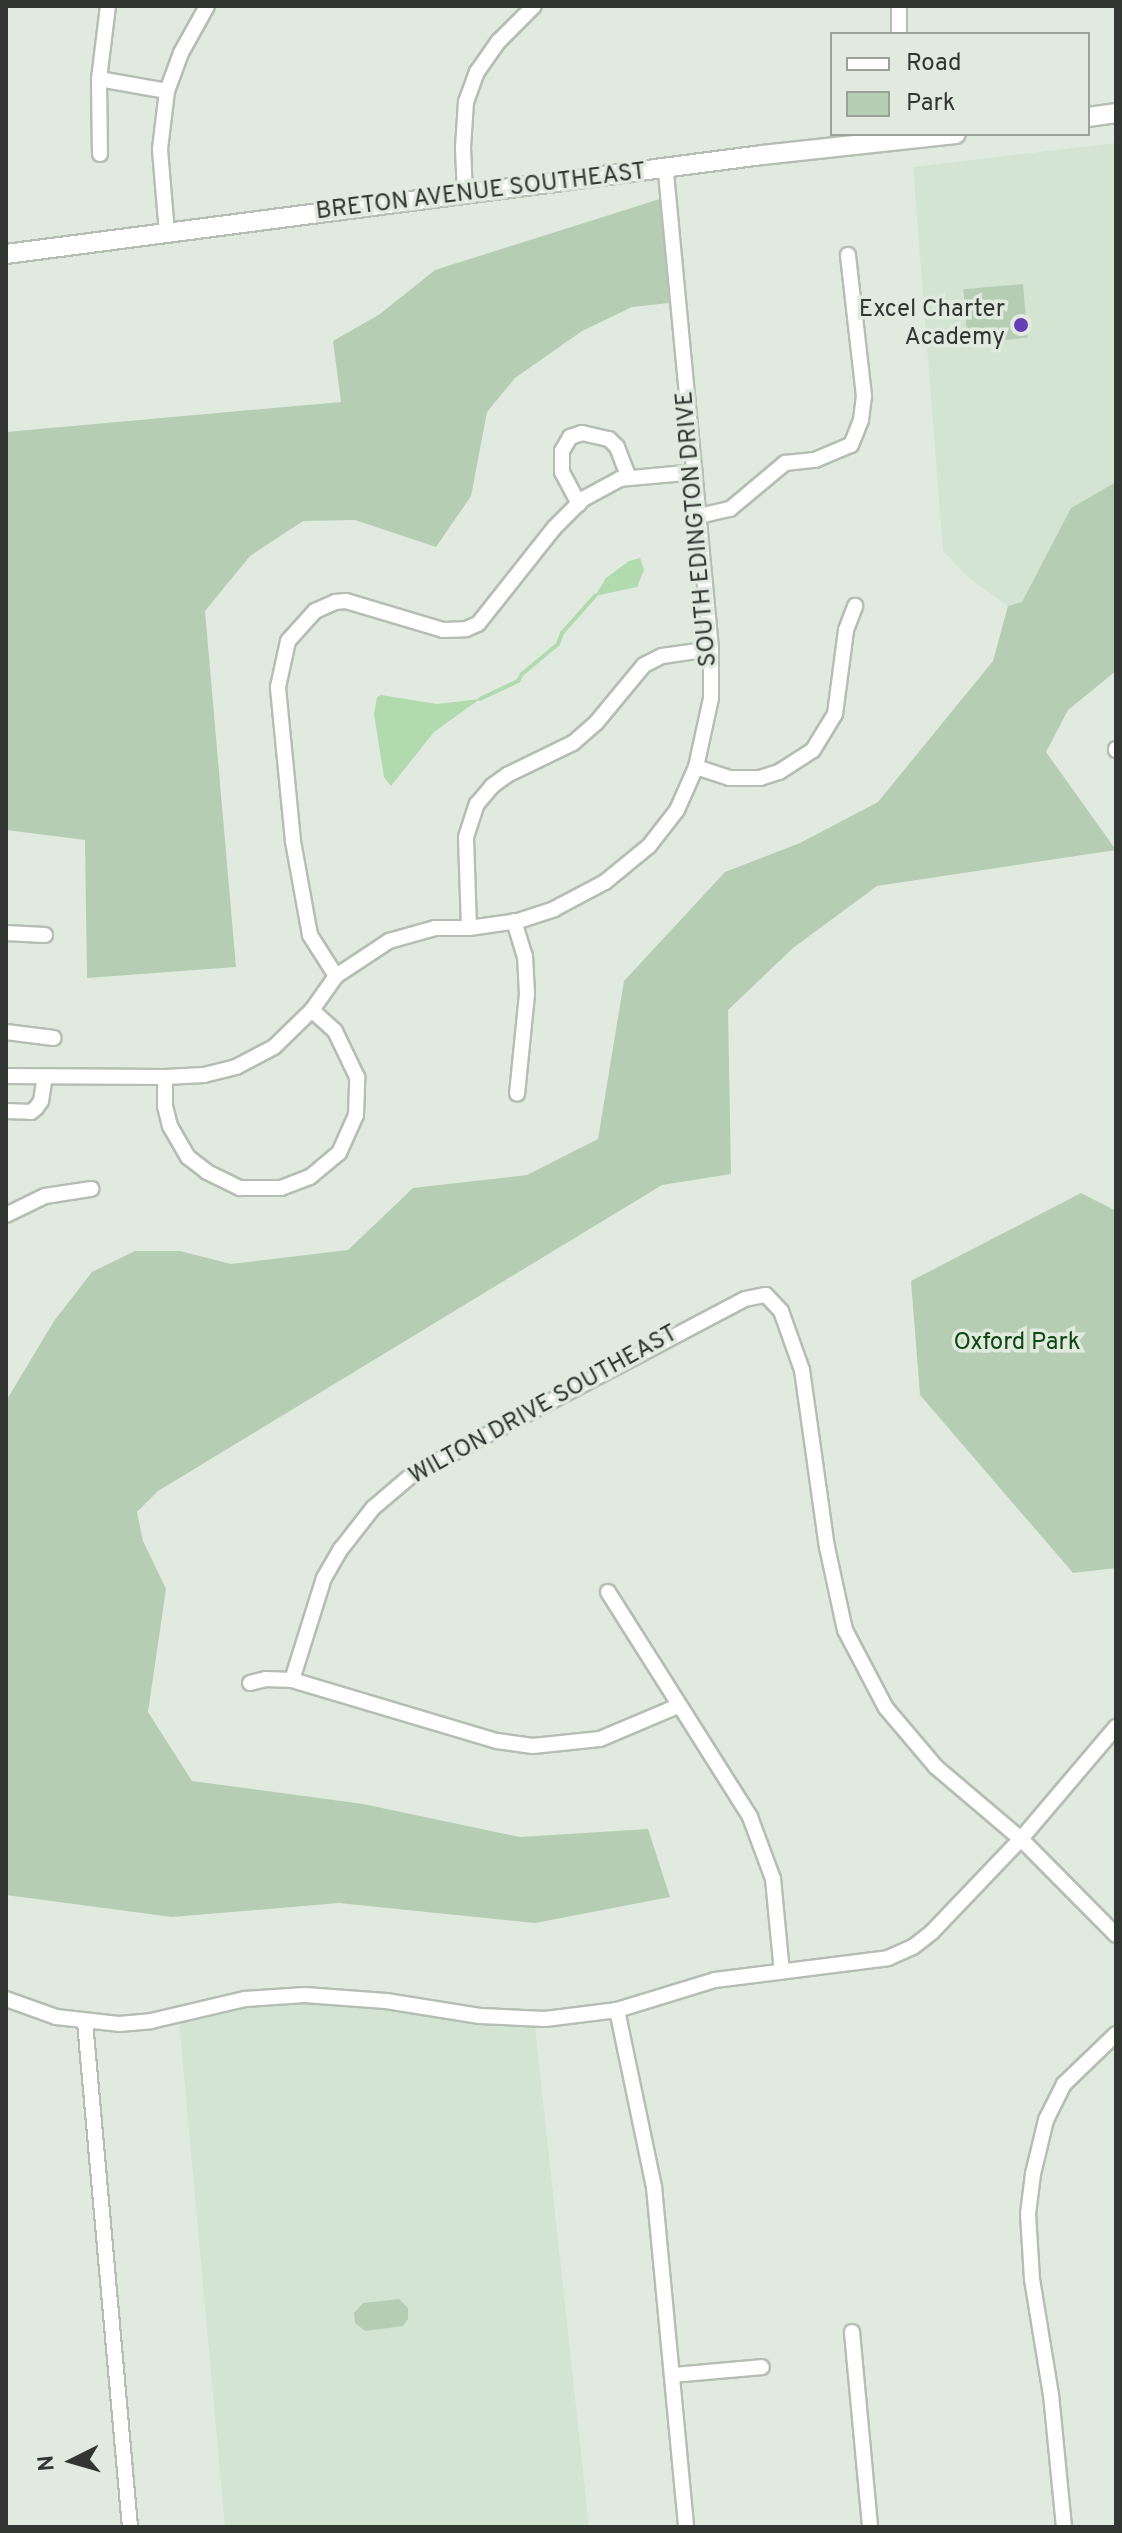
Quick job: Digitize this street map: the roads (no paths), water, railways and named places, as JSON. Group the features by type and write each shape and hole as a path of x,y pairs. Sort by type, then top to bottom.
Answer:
{"main road":[{"path":"1090,117 1116,113"},
{"name":"BRETON AVENUE SOUTHEAST","path":"6,254 906,137"}],"street":[{"path":"100,154 99,79 108,6"},
{"path":"465,195 463,147 466,102 485,62 534,6"},
{"path":"899,6 899,32"},
{"path":"167,233 160,149 167,91 198,9"},
{"path":"99,79 167,91"},
{"name":"SOUTH EDINGTON DRIVE","path":"6,1076 165,1077 204,1075 236,1067 274,1047 312,1010 336,976 389,941 435,928 469,928 514,921 554,909 605,882 649,846 677,810 696,767 711,698 711,649 666,169"},
{"path":"699,516 730,509 785,463 815,460 851,445 861,420 864,396 848,255"},
{"path":"579,504 562,472 562,451 570,437 582,433 609,439 617,447 629,478"},
{"path":"336,976 310,935 293,841 278,687 285,645 298,626 315,611 335,602 346,601 443,630 466,629 478,624 554,528 579,504 620,479 695,472"},
{"path":"696,767 729,778 760,778 779,772 813,750 835,714 846,630 855,606"},
{"path":"469,928 466,837 477,804 492,786 507,775 573,743 596,723 644,665 662,656 711,649"},
{"path":"514,921 525,956 527,994 517,1094"},
{"path":"6,933 45,935"},
{"path":"165,1077 165,1106 170,1126 188,1157 207,1172 240,1188 281,1188 310,1177 339,1153 356,1115 357,1077 335,1031 312,1010"},
{"path":"6,1032 54,1038"},
{"path":"6,1111 22,1113 36,1108 41,1101 45,1077"},
{"path":"6,1215 45,1196 91,1189"},
{"name":"WILTON DRIVE SOUTHEAST","path":"292,1680 324,1578 341,1549 373,1508 413,1474 745,1299 766,1295 781,1311 802,1370 827,1547 845,1630 897,1725 936,1767 1021,1839"},
{"path":"608,1592 750,1817 773,1879 782,1972"},
{"path":"250,1683 266,1679 292,1680 497,1741 533,1746 600,1739 678,1706"},
{"path":"6,1999 85,2022 151,2021 245,1999 305,1995 355,1997 511,2019 617,2010 715,1980 865,1963 913,1947 932,1932 1021,1839 1116,1727"},
{"path":"1021,1839 1116,1935"},
{"path":"617,2010 654,2187 686,2527"},
{"path":"85,2022 130,2527"},
{"path":"1064,2527 1051,2395 1032,2279 1028,2214 1046,2120 1064,2084 1116,2034"},
{"path":"852,2332 870,2527"},
{"path":"673,2375 762,2367"}],"waterway":[{"path":"480,699 518,681 522,674 558,644 562,633 595,596"}],"place":[{"name":"Excel Charter Academy","path":"1021,325"}],"park label":[{"name":"Oxford Park","path":"1017,1344"}]}
